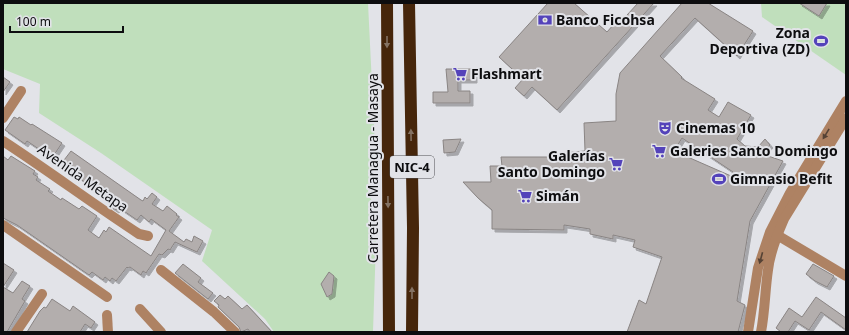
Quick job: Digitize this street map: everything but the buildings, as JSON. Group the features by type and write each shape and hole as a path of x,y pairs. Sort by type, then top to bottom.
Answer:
{"highway":[{"name":"Carretera Managua - Masaya","path":"387,3 389,332"},
{"name":"NIC-4","path":"409,3 413,228 412,332"}],"street":[{"path":"3,118 21,91"},
{"path":"748,332 758,268 770,232 790,193 846,101"},
{"path":"761,332 768,270 777,235 784,219 844,122 846,110"},
{"name":"Avenida Metapa","path":"3,141 45,168 82,196 139,234 148,236"},
{"path":"3,225 107,296"},
{"path":"777,235 846,276"},
{"path":"161,270 214,312 235,332"},
{"path":"16,332 42,294"},
{"path":"140,309 161,332"},
{"path":"107,315 108,332"}],"green space":[{"path":"3,3 368,3 376,167 370,164 368,193 377,212 373,332 274,332 265,319 202,261 212,230 101,153 39,113 40,84 3,69"},
{"name":"Zona Deportiva (ZD)","path":"761,3 846,3 846,75 762,17"}],"place":[{"name":"Banco Ficohsa","path":"545,20"},
{"name":"Zona Deportiva (ZD)","path":"821,41"},
{"name":"Flashmart","path":"460,74"},
{"name":"Cinemas 10","path":"665,128"},
{"name":"Galeries Santo Domingo","path":"659,151"},
{"name":"Galerías Santo Domingo","path":"616,164"},
{"name":"Gimnasio Befit","path":"719,179"},
{"name":"Simán","path":"525,196"}]}
